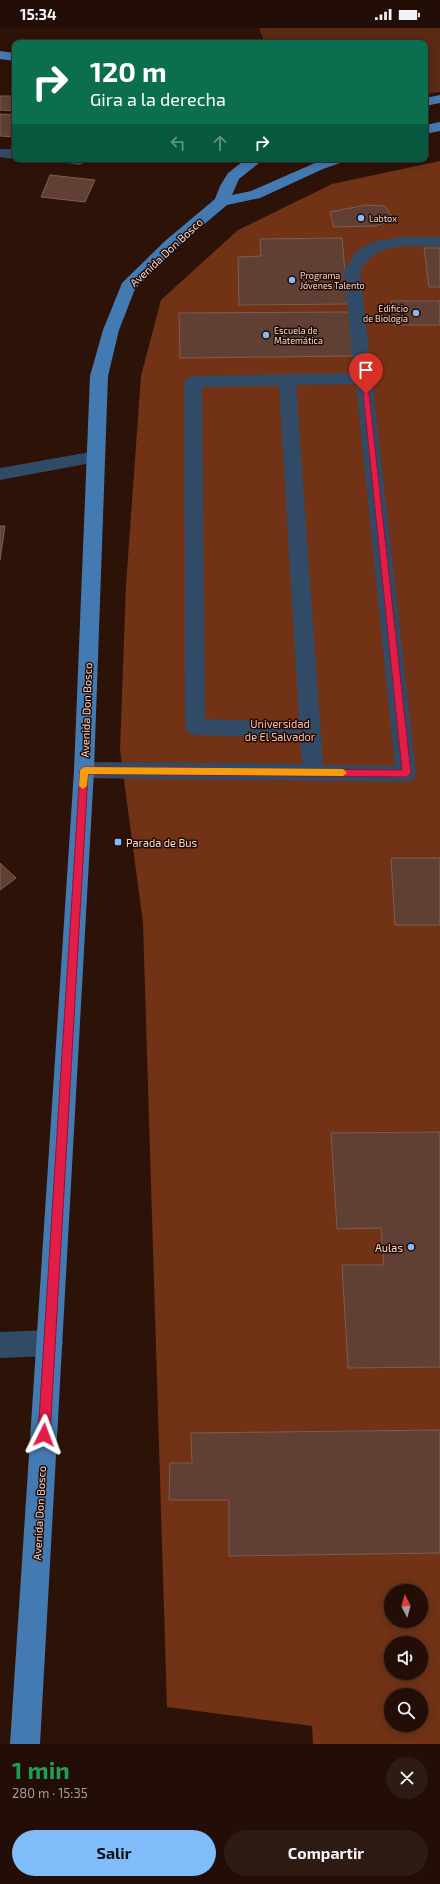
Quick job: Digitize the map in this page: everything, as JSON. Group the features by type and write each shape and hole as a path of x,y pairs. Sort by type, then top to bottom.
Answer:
{"main road":[{"path":"0,55 12,57"},
{"path":"428,101 440,99"},
{"path":"428,129 440,126"},
{"path":"222,201 226,184 234,166 247,162"},
{"name":"Avenida Don Bosco","path":"26,1744 84,770 99,376 111,330 128,287 171,244 222,201 254,194 312,162"}],"street":[{"path":"0,153 12,154"},
{"path":"84,770 406,774 352,271 358,259 367,251 380,246 400,243 440,242"},
{"path":"310,730 195,727 193,382 364,378"},
{"path":"287,380 313,772"},
{"path":"0,474 96,457"},
{"path":"0,1345 50,1343"}],"shaded area":[{"path":"259,28 440,28 440,92 428,94 428,40 264,40"}],"green space":[{"name":"Universidad de El Salvador","path":"440,161 440,1744 313,1744 312,1726 167,1707 143,923 120,750 126,585 141,376 161,300 238,230 332,184"}],"building":[{"path":"0,96 12,96 12,111 0,110"},
{"path":"0,114 12,115 12,137 0,136"},
{"path":"50,175 95,180 85,202 41,197"},
{"name":"Labtox","path":"366,205 385,206 391,215 390,221 375,226 334,227 330,212"},
{"name":"Programa Jóvenes Talento","path":"342,238 348,304 239,305 238,257 261,256 260,239"},
{"name":"Edificio de Biología","path":"424,248 440,248 440,287 429,287"},
{"name":"Edificio de Biología","path":"391,301 440,301 440,325 394,325"},
{"name":"Escuela de Matemática","path":"350,312 354,356 180,358 179,313"},
{"path":"0,526 5,526 0,560"},
{"path":"391,858 440,858 440,925 395,925"},
{"path":"0,863 16,878 0,890"},
{"name":"Aulas","path":"440,1132 440,1367 348,1368 342,1265 384,1265 381,1228 337,1229 331,1133"},
{"path":"440,1430 440,1553 229,1556 229,1500 169,1500 170,1463 192,1463 191,1433"}],"slow traffic":[{"path":"83,786 84,770 343,773"}],"place":[{"name":"Labtox","path":"361,218"},
{"name":"Programa Jóvenes Talento","path":"292,280"},
{"name":"Edificio de Biología","path":"416,313"},
{"name":"Escuela de Matemática","path":"266,335"},
{"name":"Parada de Bus","path":"118,842"},
{"name":"Aulas","path":"411,1247"}],"route":[{"path":"44,1435 84,770 406,774 366,394"}]}
